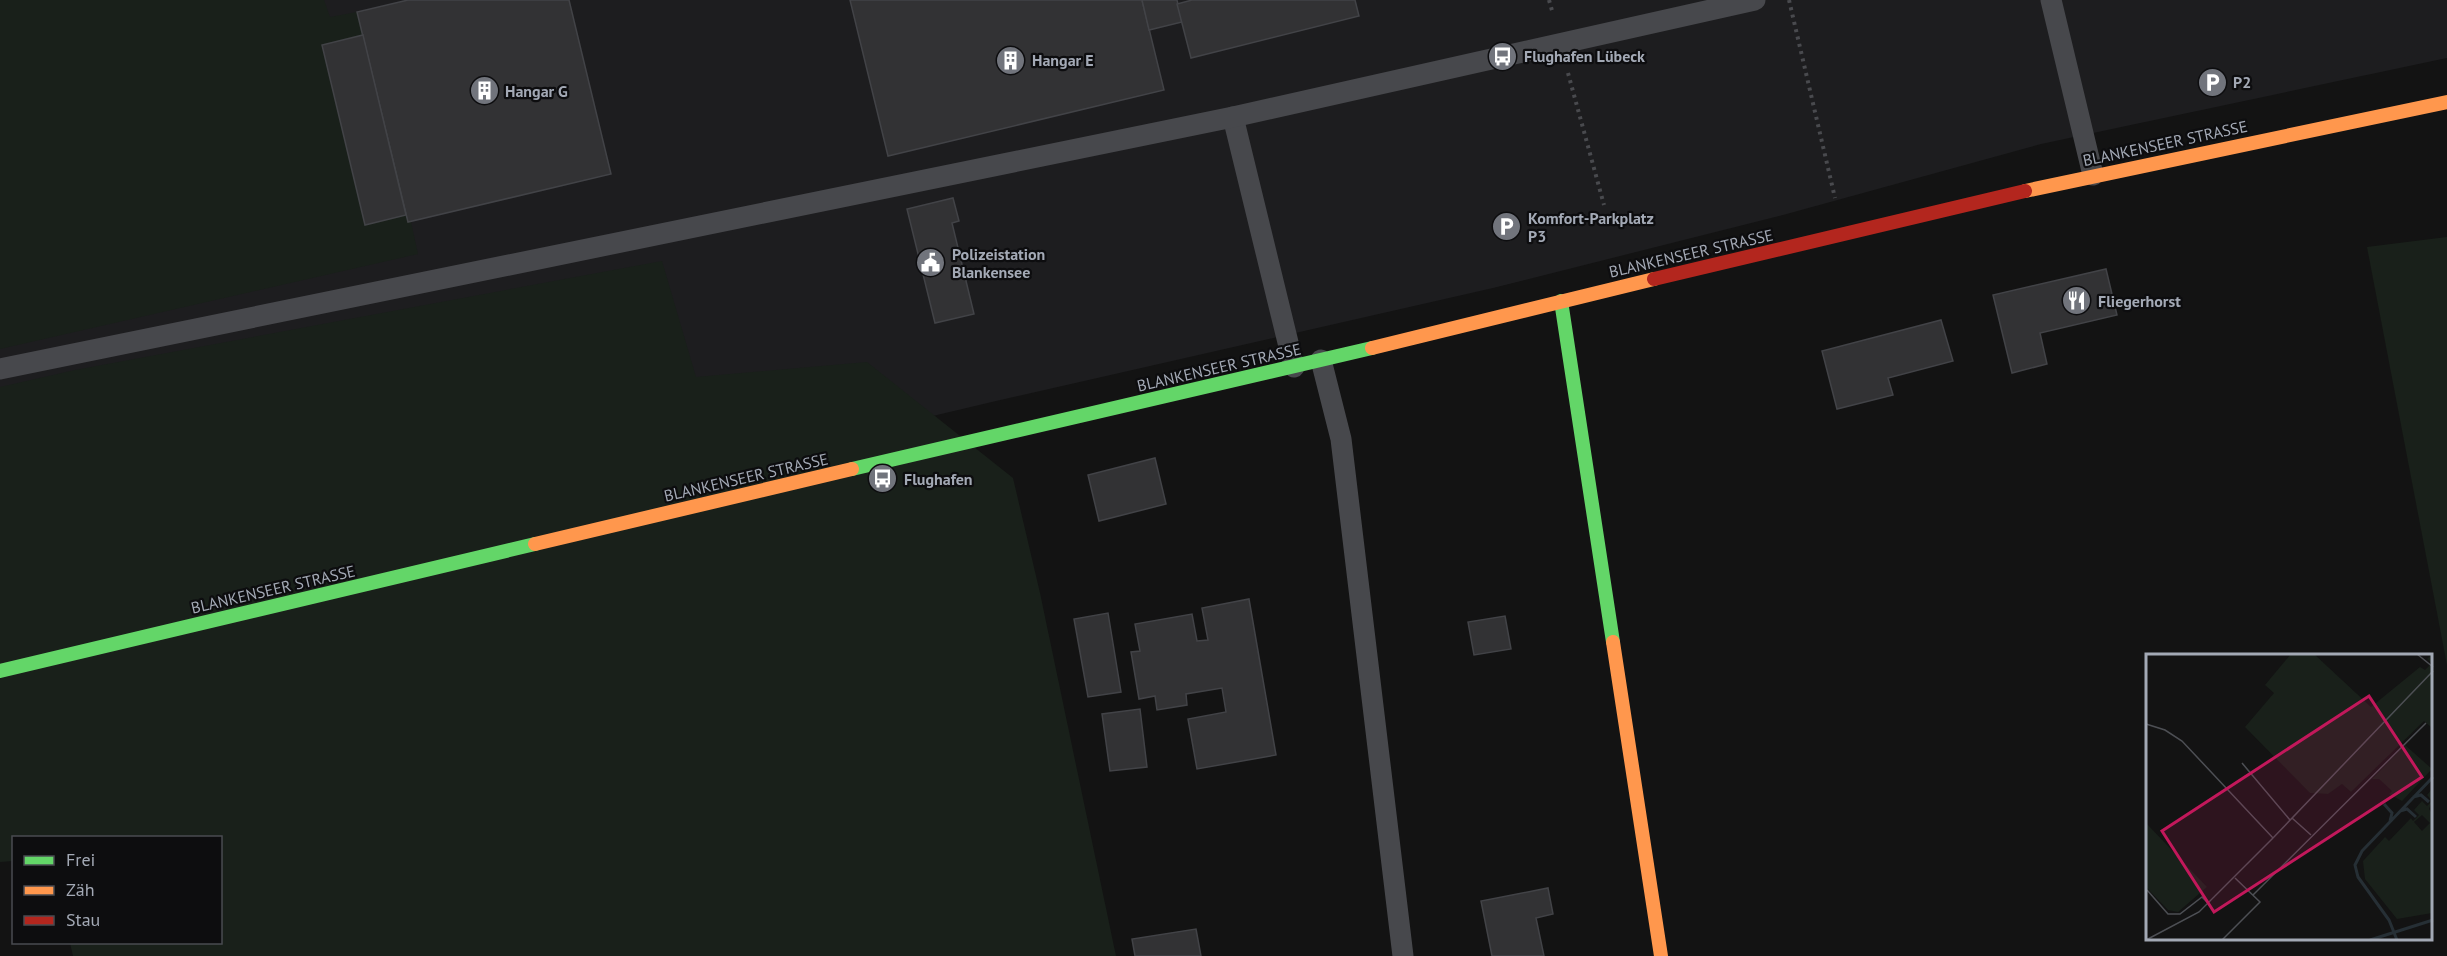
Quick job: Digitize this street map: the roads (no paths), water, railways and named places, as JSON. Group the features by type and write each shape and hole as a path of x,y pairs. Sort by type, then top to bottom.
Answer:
{"main road":[{"name":"BLANKENSEER STRASSE","path":"0,671 872,464 1294,367 1560,301 2093,175 2447,102"},
{"path":"1560,301 1661,956"}],"lane":[{"path":"0,369 1233,117 1755,0"},
{"path":"2051,0 2093,175"},
{"path":"1233,117 1294,367"},
{"path":"1321,360 1341,439 1403,956"}],"place":[{"name":"Flughafen Lübeck","path":"1503,56"},
{"name":"Hangar E","path":"1011,60"},
{"name":"P2","path":"2212,82"},
{"name":"Hangar G","path":"484,91"},
{"name":"Komfort-Parkplatz P3","path":"1507,227"},
{"name":"Polizeistation Blankensee","path":"931,263"},
{"name":"Fliegerhorst","path":"2077,301"},
{"name":"Flughafen","path":"883,479"}]}
